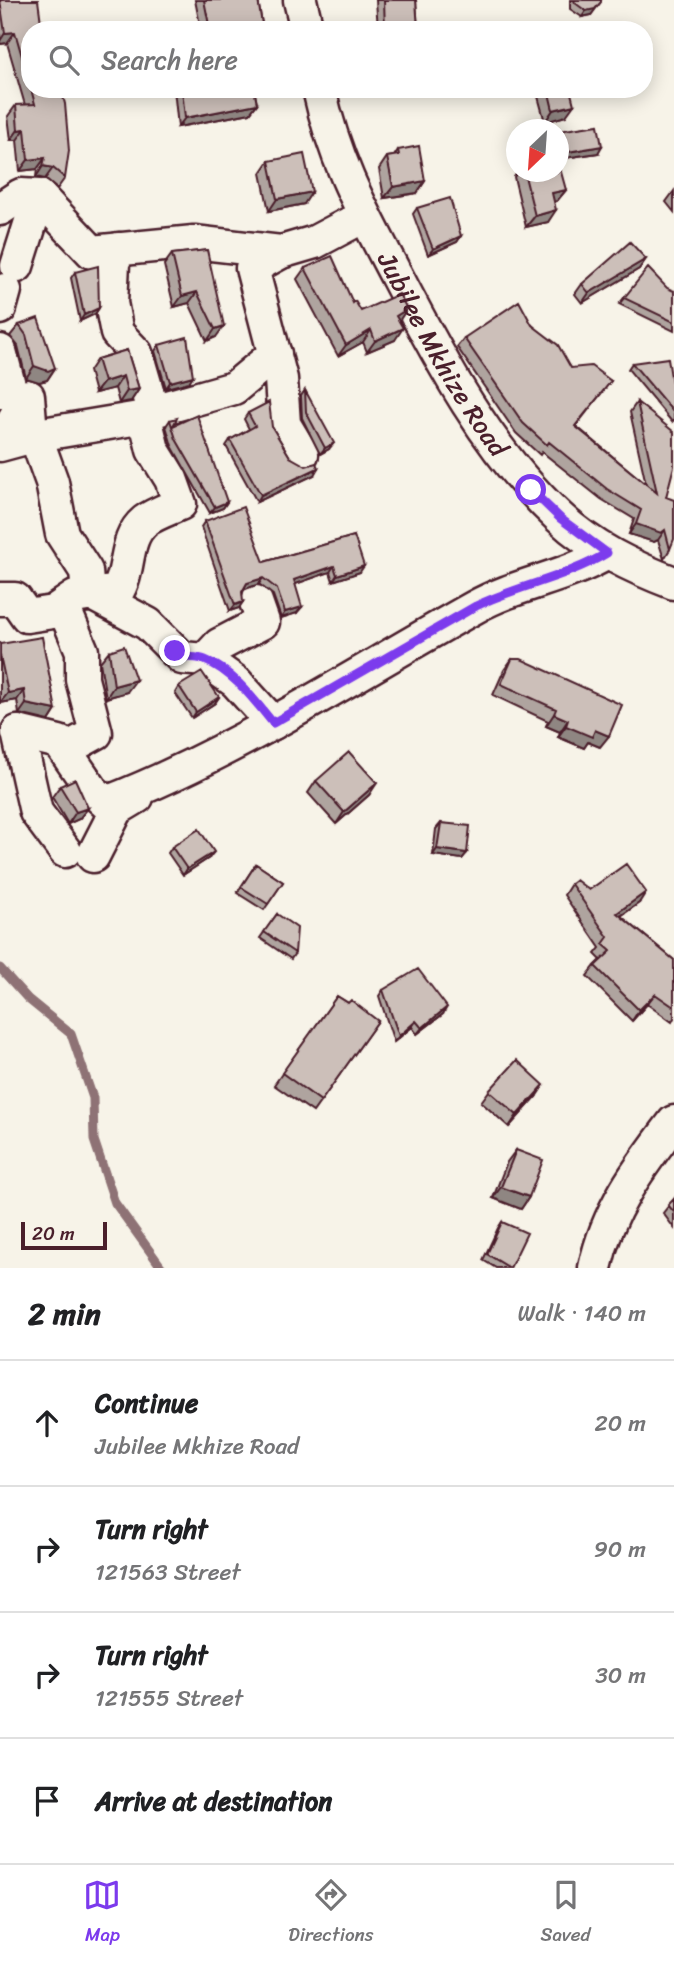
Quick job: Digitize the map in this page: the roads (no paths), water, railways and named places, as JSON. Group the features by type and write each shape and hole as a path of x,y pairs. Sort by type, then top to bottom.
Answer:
{"street":[{"path":"300,0 305,21"},
{"name":"Jubilee Mkhize Road","path":"321,98 336,156 364,216 417,317 499,449 531,490 561,519 607,553 674,583"},
{"path":"0,209 21,195 39,196 92,252 194,242 281,252"},
{"path":"7,288 39,196"},
{"path":"302,454 284,424 281,379 252,268 281,252 315,242 364,216"},
{"path":"0,599 15,599 27,616 52,612 81,598 117,592 124,582 131,541 145,522 180,504 171,480 153,450 149,414 136,353 117,333 111,303 113,263 119,249"},
{"path":"0,351 12,391 37,435 52,482 62,534 86,571 81,598 82,679 96,733 72,746 62,746"},
{"path":"0,445 37,435 149,414 234,388 275,354"},
{"path":"0,435 10,426 12,391"},
{"path":"166,780 106,803 92,790 59,742 9,735 36,812 79,854 117,809 166,780 273,723 476,606 509,590 575,572 607,553"},
{"path":"81,598 148,624 182,658 205,660 236,682 273,723"},
{"path":"205,660 219,645 263,622 256,602"},
{"path":"595,1268 601,1239 622,1193 674,1122"}],"waterway":[{"path":"0,968 28,999 71,1034 93,1098 94,1140 115,1203 162,1268"}]}
